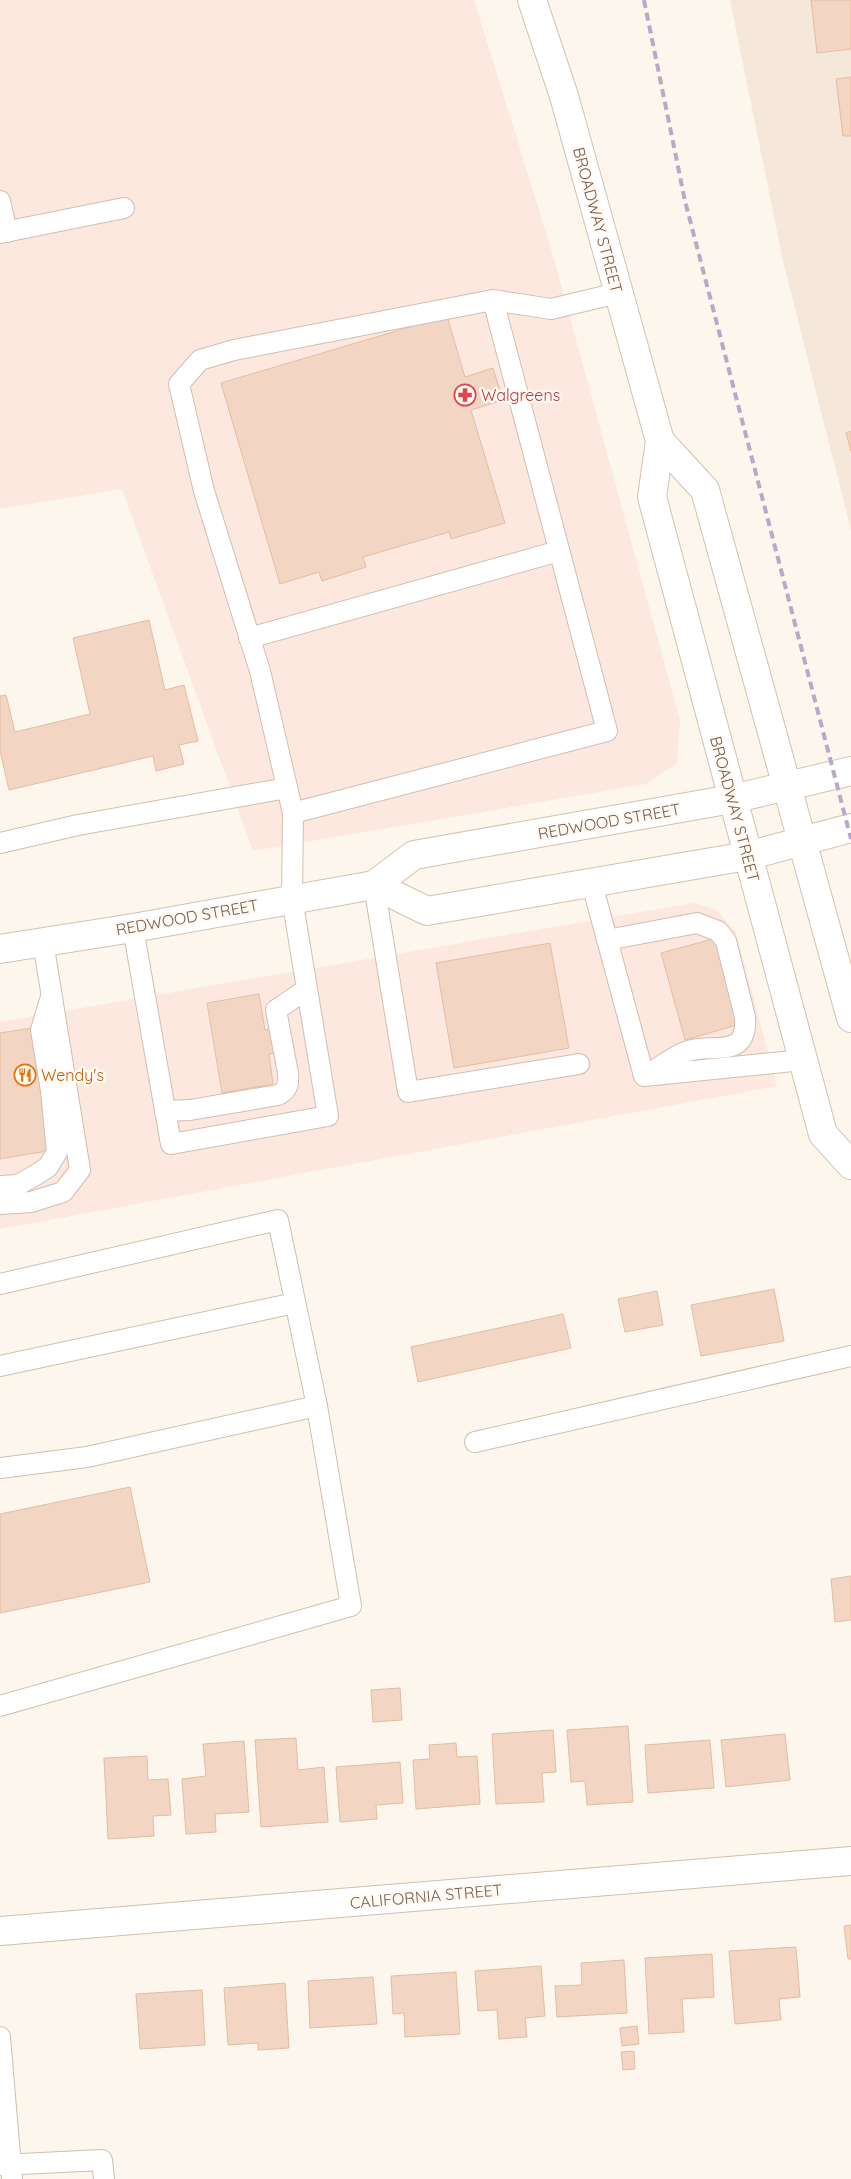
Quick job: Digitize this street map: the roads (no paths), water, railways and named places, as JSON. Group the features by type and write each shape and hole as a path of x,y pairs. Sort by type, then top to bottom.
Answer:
{"main road":[{"name":"BROADWAY STREET","path":"532,0 564,96 660,441 652,497 823,1134 851,1165"},
{"name":"BROADWAY STREET","path":"660,441 705,490 851,1018"},
{"name":"REDWOOD STREET","path":"0,949 133,928 292,898 374,885 414,855 732,799 851,771"},
{"path":"374,885 427,911 747,856 851,828"},
{"name":"CALIFORNIA STREET","path":"0,1931 851,1862"}],"lane":[{"path":"0,201 3,232 124,208"},
{"path":"133,928 171,1144 328,1116 292,898 293,813 260,671 204,490 179,384 200,360 234,350 493,300 551,308 618,292"},
{"path":"293,813 607,731 493,300"},
{"path":"249,638 559,551"},
{"path":"0,843 78,825 287,788"},
{"path":"592,884 644,1076"},
{"path":"374,885 408,1092 579,1064"},
{"path":"607,940 696,923 718,930 726,940 746,1018 746,1029 729,1048 688,1051 644,1076"},
{"path":"0,1204 31,1202 63,1192 80,1170 43,942"},
{"path":"165,1111 210,1107 278,1095 285,1091 289,1082 288,1073 276,1010 307,989"},
{"path":"0,1186 18,1185 34,1176 48,1167 57,1152 52,1099 41,1030 52,994"},
{"path":"644,1076 803,1060"},
{"path":"0,1284 278,1220 317,1406 351,1606 0,1706"},
{"path":"1,1360 295,1303"},
{"path":"475,1442 851,1356"},
{"path":"0,1468 87,1457 317,1406"},
{"path":"0,2037 8,2169 102,2160 104,2179"}],"railway":[{"path":"644,0 685,201 851,839"}],"place":[{"name":"Walgreens","path":"465,395"},
{"name":"Wendy's","path":"25,1075"}]}
